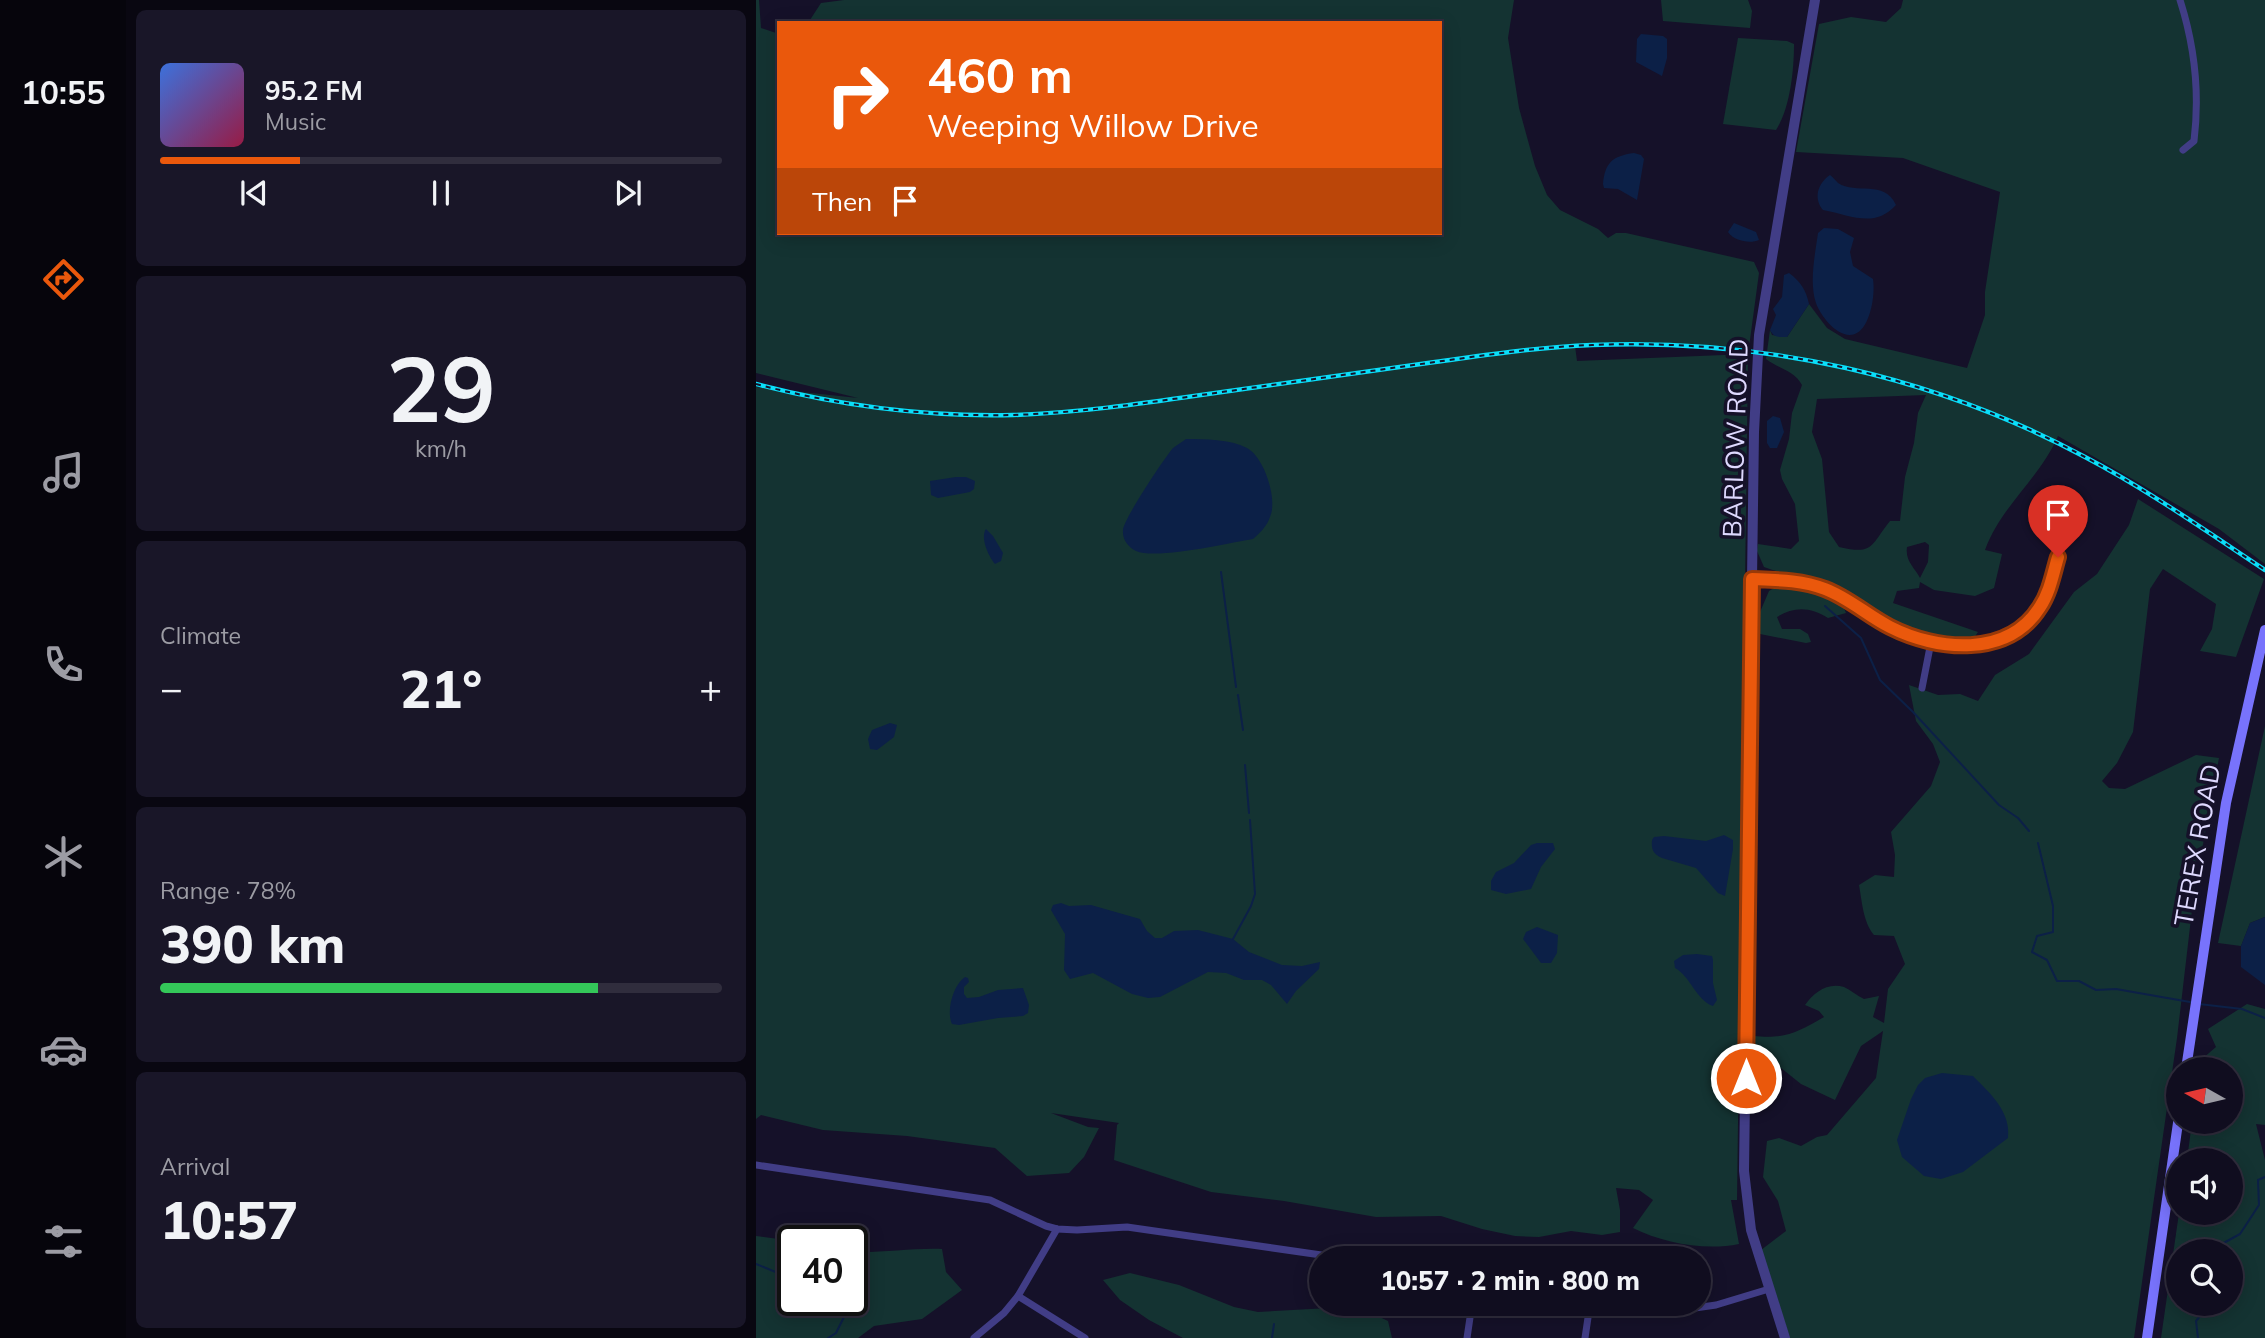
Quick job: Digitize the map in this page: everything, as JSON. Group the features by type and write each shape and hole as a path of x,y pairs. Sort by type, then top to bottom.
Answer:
{"main road":[{"name":"TEREX ROAD","path":"2188,1057 2226,803 2265,630"},
{"path":"2147,1338 2176,1134"}],"street":[{"name":"BARLOW ROAD","path":"1785,1338 1751,1230 1744,1171 1757,350 1815,0"},
{"path":"2180,0 2191,39 2197,92 2193,141 2183,150"},
{"path":"1752,579 1796,581 1825,589 1850,601 1886,625 1931,642 1974,645 1999,640 2020,629 2038,611 2048,593 2064,533"},
{"path":"1922,688 1931,642"},
{"path":"756,1165 990,1200 1046,1226 1057,1228 1077,1230 1126,1227 1309,1253"},
{"path":"974,1338 1004,1313 1018,1296 1057,1228"},
{"path":"1711,1306 1769,1289"},
{"path":"1018,1296 1085,1338"},
{"path":"1467,1338 1470,1316"},
{"path":"1585,1338 1588,1316"}],"green space":[{"path":"756,0 759,0 761,28 777,33 777,235 1442,235 1442,21 809,21 821,3 844,0 1514,0 1508,38 1519,108 1535,166 1547,195 1560,210 1598,229 1608,238 1616,233 1626,233 1754,262 1759,273 1749,347 1627,344 1575,346 1577,361 1748,354 1737,1200 1731,1200 1739,1244 1698,1246 1657,1238 1633,1228 1653,1200 1639,1190 1616,1188 1620,1232 1602,1235 1571,1231 1539,1237 1515,1236 1482,1229 1441,1216 1376,1217 1211,1192 1114,1160 1119,1123 1051,1113 1088,1127 1099,1128 1084,1157 1069,1173 1027,1176 995,1148 907,1136 823,1130 761,1115 756,1119 756,387 858,398 756,373"},
{"path":"1661,0 1748,0 1752,11 1750,28 1663,21"},
{"path":"1903,0 2265,0 2265,564 2219,529 2058,436 1992,534 1985,550 2002,554 1994,588 1975,596 1934,590 1920,582 1919,588 1897,591 1893,603 1978,632 1972,641 1913,631 1832,585 1764,567 1757,551 1758,544 1791,549 1799,541 1795,504 1780,470 1789,439 1792,413 1802,385 1791,373 1766,359 1770,330 1772,335 1787,337 1809,304 1827,328 1845,339 1967,368 1985,315 1985,292 2000,192 1903,158 1796,152 1819,24 1851,17 1886,22 1901,8","holes":["1926,395 1918,413 1905,477 1900,521 1890,521 1865,549 1839,547 1829,532 1822,459 1812,432 1817,399","1925,542 1929,545 1928,562 1920,578 1909,560 1907,547"]},
{"path":"1738,38 1787,41 1794,44 1790,89 1785,111 1776,130 1723,124"},
{"path":"2138,499 2264,579 2236,657 2200,651 2212,629 2216,604 2163,569 2150,589 2133,732 2117,763 2102,781 2109,788 2125,789 2196,755 2219,758 2194,893 2174,1057 2166,1057 2166,1115 2134,1338 1790,1338 1761,1250 1786,1231 1778,1201 1763,1177 1767,1141 1779,1138 1801,1146 1827,1135 1876,1078 1883,1031 1861,1046 1835,1100 1801,1084 1781,1068 1752,1061 1753,1036 1774,1037 1790,1034 1824,1017 1819,1011 1805,1005 1817,992 1832,986 1844,987 1864,999 1879,996 1873,1017 1884,1023 1888,989 1905,964 1894,936 1874,935 1870,930 1859,885 1875,875 1894,877 1895,855 1891,832 1931,786 1940,762 1933,744 1916,721 1909,685 1938,695 1960,694 1978,701 1995,675 2029,654 2074,592 2097,574 2129,525"},
{"path":"1779,585 1827,595 1836,599 1846,613 1828,618 1809,610 1796,610 1777,617 1782,629 1800,629 1808,634 1811,642 1760,634 1760,612 1769,591"},
{"path":"2265,726 2265,917 2250,923 2241,946 2218,943"},
{"path":"2247,1004 2265,1009 2265,1125 2256,1124 2265,1160 2265,1338 2161,1338 2166,1303 2166,1316 2243,1316 2243,1239 2175,1239 2177,1225 2243,1225 2243,1148 2189,1148 2190,1134 2244,1134 2244,1057 2204,1057 2216,1047 2208,1029"},
{"path":"756,1236 777,1239 777,1316 868,1316 868,1252 942,1249 946,1272 962,1290 922,1319 874,1326 858,1338 756,1338"},
{"path":"1130,1273 1179,1285 1234,1307 1258,1312 1309,1309 1309,1316 1377,1316 1388,1321 1392,1338 1183,1338 1149,1320 1120,1300 1103,1280"}],"water":[{"path":"1641,34 1663,36 1667,39 1667,58 1662,76 1636,62 1637,39"},
{"path":"1634,153 1644,159 1637,200 1618,189 1604,188 1603,184 1611,162 1620,156"},
{"path":"1830,175 1845,186 1884,192 1896,205 1879,217 1871,218 1823,210 1818,201 1818,191 1822,182"},
{"path":"1734,223 1756,232 1759,240 1747,242 1734,238 1728,232"},
{"path":"1824,228 1838,229 1854,238 1850,252 1853,266 1873,279 1869,315 1858,333 1843,334 1836,330 1816,303 1813,268 1818,233"},
{"path":"1789,273 1802,287 1809,304 1787,337 1779,337 1770,330 1776,315 1773,309 1782,297 1784,275"},
{"path":"1773,416 1780,418 1784,432 1777,448 1770,448 1767,443 1767,421"},
{"path":"1186,439 1225,441 1247,448 1253,453 1264,469 1271,490 1272,509 1269,520 1253,539 1175,552 1136,551 1125,540 1125,524 1173,448"},
{"path":"956,477 975,481 974,489 938,498 931,495 930,481"},
{"path":"986,529 1003,553 1001,561 995,564 986,546"},
{"path":"890,723 897,725 894,737 877,750 870,749 868,739 872,730"},
{"path":"1724,835 1733,840 1725,896 1718,893 1696,868 1662,858 1655,853 1652,846 1654,837 1706,841"},
{"path":"1553,843 1555,849 1541,867 1531,889 1506,894 1491,890 1491,881 1496,872 1514,863 1531,845"},
{"path":"1061,903 1069,906 1091,905 1140,919 1155,938 1162,938 1174,931 1198,930 1233,939 1249,952 1282,965 1302,966 1320,962 1319,969 1296,991 1287,1004 1271,985 1262,980 1244,980 1226,973 1208,972 1160,997 1148,998 1132,994 1093,973 1070,979 1064,970 1065,934 1051,910 1053,905"},
{"path":"2265,917 2265,985 2241,967 2241,946 2250,923"},
{"path":"1537,927 1558,935 1557,953 1551,963 1541,963 1523,939 1526,932"},
{"path":"1683,955 1712,956 1717,1000 1713,1006 1702,999 1675,968 1674,961"},
{"path":"965,977 969,982 964,987 967,998 998,990 1023,988 1029,1005 1028,1013 1023,1016 952,1024 952,999 957,986"},
{"path":"1942,1073 1973,1076 2003,1112 2008,1138 1963,1172 1941,1179 1924,1176 1902,1157 1897,1140 1918,1085 1925,1078"}],"waterway":[{"path":"1221,572 1236,687"},
{"path":"1825,606 1861,638 1880,680 1999,805 2018,818 2029,831"},
{"path":"1238,695 1243,730"},
{"path":"1245,765 1249,813"},
{"path":"1233,939 1255,894 1250,820"},
{"path":"2038,843 2053,906 2053,932 2037,936 2032,952 2047,960 2057,981 2079,981 2096,990 2116,989 2190,1002"},
{"path":"2199,1004 2242,1009 2265,1018"},
{"path":"2231,1239 2240,1234 2259,1205 2258,1180 2265,1177"},
{"path":"756,1264 777,1273"},
{"path":"828,1338 836,1333 844,1316"},
{"path":"2198,1338 2196,1321 2200,1316"},
{"path":"1272,1338 1274,1324"}],"railway":[{"path":"756,384 852,404 916,412 1013,415 1131,405 1552,348 1656,344 1720,348 1846,368 1908,384 1968,404 2085,457 2176,511 2265,570"}],"route":[{"path":"1746,1078 1752,579 1809,584 1850,601 1886,625 1911,636 1945,645 1974,645 1999,640 2027,623 2038,611 2048,593 2058,557"}]}
